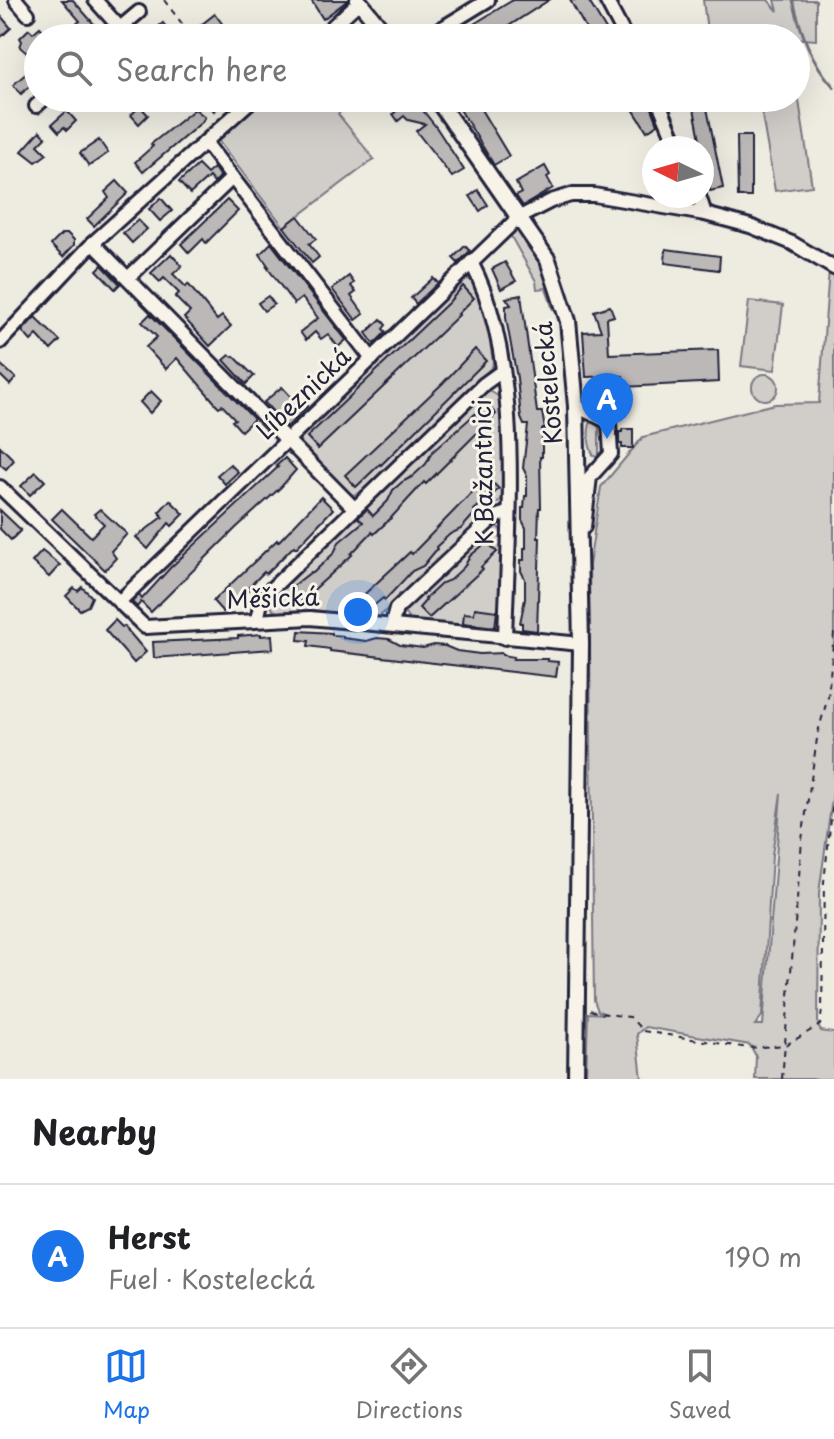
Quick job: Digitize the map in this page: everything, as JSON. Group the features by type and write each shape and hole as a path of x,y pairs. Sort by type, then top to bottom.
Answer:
{"main road":[{"path":"358,1 377,24"},
{"name":"Kostelecká","path":"446,112 548,260 568,321 576,406 581,644 576,1079"}],"street":[{"path":"16,0 28,14"},
{"path":"95,0 116,24"},
{"path":"449,24 488,0"},
{"path":"606,0 619,24"},
{"path":"334,24 358,1"},
{"path":"125,24 139,12"},
{"path":"0,342 93,243 238,112"},
{"path":"663,112 673,136"},
{"path":"205,142 372,359"},
{"path":"128,278 232,178"},
{"name":"Líbeznická","path":"120,601 518,218 551,201 571,195 594,195 705,214 750,226 792,243 834,268"},
{"path":"703,208 705,214"},
{"path":"93,243 354,508"},
{"name":"K Bažantnici","path":"471,262 491,308 510,433 505,638"},
{"path":"257,620 262,598 484,384 502,371"},
{"path":"576,406 609,422 611,454 590,477 580,558"},
{"path":"577,463 590,477"},
{"name":"Měšická","path":"0,487 145,627 310,618 581,644"},
{"path":"392,624 396,609 493,518 509,512"}],"path":[{"path":"164,0 182,24"},
{"path":"834,318 834,345"},
{"path":"782,1079 802,840 818,732 828,697 834,633"},
{"path":"577,1008 630,1017 643,1031 748,1048 786,1045 820,1025 824,882 834,792"}],"shaded area":[{"path":"703,0 768,0 778,11 775,0 816,0 816,40 810,40 810,24 706,24"},
{"path":"248,112 340,112 338,114 374,159 284,227 217,139"},
{"path":"761,112 801,112 812,186 775,191"},
{"path":"517,225 547,274 553,310 546,288 537,289 536,281 509,233"},
{"path":"830,256 834,256 834,785 819,893 818,1026 821,1031 834,1033 834,1079 755,1079 756,1056 750,1045 645,1027 637,1034 642,1079 586,1079 588,1013 606,1014 598,1011 594,1000 589,565 601,487 643,437 775,404 819,403","holes":["781,793 763,1025 755,1025 762,1016 772,855"]},
{"path":"464,278 473,281 484,299 492,367 360,494 351,495 301,444 300,436"},
{"path":"749,301 783,305 775,370 741,366"},
{"path":"765,374 774,378 778,387 774,396 765,400 756,396 752,387 756,378"},
{"path":"490,391 498,396 505,440 504,494 501,500 379,617 310,610 273,610 270,603 273,596 356,515 374,534 420,486 411,476 394,489 388,501 373,516 365,507 485,392"},
{"path":"591,421 599,427 599,457 594,456 589,444"},
{"path":"492,526 503,533 501,627 495,631 411,622 405,614 407,606"}],"building":[{"path":"62,0 73,0 94,24 76,24 80,21"},
{"path":"311,0 348,0 323,19"},
{"path":"513,0 549,0 512,24 474,24"},
{"path":"570,0 588,0 603,24 583,24"},
{"path":"215,14 222,24 202,24"},
{"path":"0,15 11,28 0,38"},
{"path":"24,34 24,51 20,47 20,38"},
{"path":"24,75 24,91 21,94 13,85"},
{"path":"66,112 76,121 67,130 64,127 59,132 52,124"},
{"path":"145,112 148,115 139,124 131,115"},
{"path":"191,112 199,112 205,117 143,172 135,162 153,146 151,144"},
{"path":"424,112 464,170 452,177 416,131 425,124 404,116 398,121 393,114"},
{"path":"462,112 482,112 509,156 494,165"},
{"path":"635,112 653,112 658,124 647,131"},
{"path":"695,112 708,112 713,136 699,136"},
{"path":"40,131 46,137 38,145 47,154 36,162 22,151"},
{"path":"737,136 751,136 751,197 738,197"},
{"path":"99,140 108,153 89,166 80,153"},
{"path":"714,143 723,188 714,190"},
{"path":"198,165 207,174 214,168 220,177 214,183 209,177 190,194 179,182"},
{"path":"545,166 553,188 523,206 516,196 521,193 516,183"},
{"path":"117,181 128,193 94,226 87,219 109,198 105,192"},
{"path":"478,190 488,205 480,211 470,196"},
{"path":"161,198 172,211 160,221 149,209"},
{"path":"227,200 238,211 206,243 203,239 189,253 181,244"},
{"path":"298,216 316,239 309,244 319,257 312,263 284,227"},
{"path":"138,220 147,229 132,243 123,233"},
{"path":"62,234 68,234 74,240 74,245 63,257 51,245"},
{"path":"271,243 346,340 338,347 328,334 321,339 315,332 306,340 300,332 318,318 302,298 294,304 267,267 260,254"},
{"path":"465,246 470,251 458,263 453,258"},
{"path":"666,249 720,256 719,270 665,263"},
{"path":"171,254 182,266 173,274 186,287 188,284 217,320 222,316 231,326 210,346 184,318 190,312 175,297 179,293 164,278 160,282 151,273"},
{"path":"505,262 516,281 501,289 492,269"},
{"path":"102,265 120,284 115,289 97,270"},
{"path":"349,276 356,292 351,296 364,314 356,320 332,289"},
{"path":"433,278 438,283 416,304 411,298"},
{"path":"463,286 474,298 459,315 318,449 307,437"},
{"path":"521,295 537,412 542,412 545,429 542,429 540,457 537,631 522,629 520,623 525,599 521,560 524,560 526,548 522,508 527,496 527,476 523,468 528,425 524,425 521,418 506,318 506,306 511,305 506,298"},
{"path":"268,296 274,304 264,311 258,303"},
{"path":"610,306 614,316 607,318 609,354 718,350 719,382 623,387 623,376 586,377 583,332 601,331 594,311"},
{"path":"150,314 254,419 241,431 232,421 235,419 222,405 219,407 216,404 177,358 166,369 146,347 157,337 142,322"},
{"path":"35,317 60,341 51,350 37,335 31,341 22,331"},
{"path":"381,319 386,325 383,329 386,332 374,344 366,333"},
{"path":"475,349 486,361 356,487 345,475"},
{"path":"230,355 254,376 246,384 224,360"},
{"path":"0,364 16,378 10,385 0,375"},
{"path":"282,387 294,400 298,396 308,406 287,427 264,402"},
{"path":"151,391 161,401 150,413 140,402"},
{"path":"486,404 496,414 297,605 287,595 293,586 313,573 334,553 339,542 363,522 358,518 367,509 373,516 388,501 393,490 412,477 426,464 432,452"},
{"path":"622,429 633,429 633,448 622,448 619,444"},
{"path":"0,446 14,460 6,469 0,464"},
{"path":"285,458 296,470 151,612 141,602 137,607 132,602 139,595 142,599 170,568"},
{"path":"230,464 238,472 225,484 217,475"},
{"path":"36,472 45,481 30,495 21,486"},
{"path":"487,477 499,489 474,510 476,512 461,529 436,547 423,566 412,571 385,600 383,598 366,612 356,602 410,552 412,554"},
{"path":"321,497 333,509 296,548 294,546 266,574 264,572 249,590 223,612 213,601 278,542"},
{"path":"170,500 184,514 172,526 169,523 148,549 136,537 163,517 159,512"},
{"path":"62,509 91,537 104,524 94,514 100,509 127,534 111,551 116,558 105,570 52,519"},
{"path":"0,510 21,530 11,540 0,529"},
{"path":"487,542 497,552 481,567 483,569 429,618 419,608 425,599 442,583 450,580 464,567 470,556"},
{"path":"42,551 60,565 49,577 32,562"},
{"path":"82,587 92,597 88,606 80,610 66,596 74,588 78,591"},
{"path":"475,608 497,611 495,627 463,623 464,613 474,614"},
{"path":"115,620 146,652 134,663 105,630"},
{"path":"299,631 332,633 366,641 389,639 400,645 423,648 434,645 480,654 502,653 513,659 548,659 558,662 556,677 330,651 308,646 309,641 298,640"},
{"path":"272,635 273,649 154,658 153,642"}],"waterway":[{"path":"793,0 800,24"},
{"path":"810,50 834,87"}],"place":[{"name":"Herst","path":"607,439"}]}
